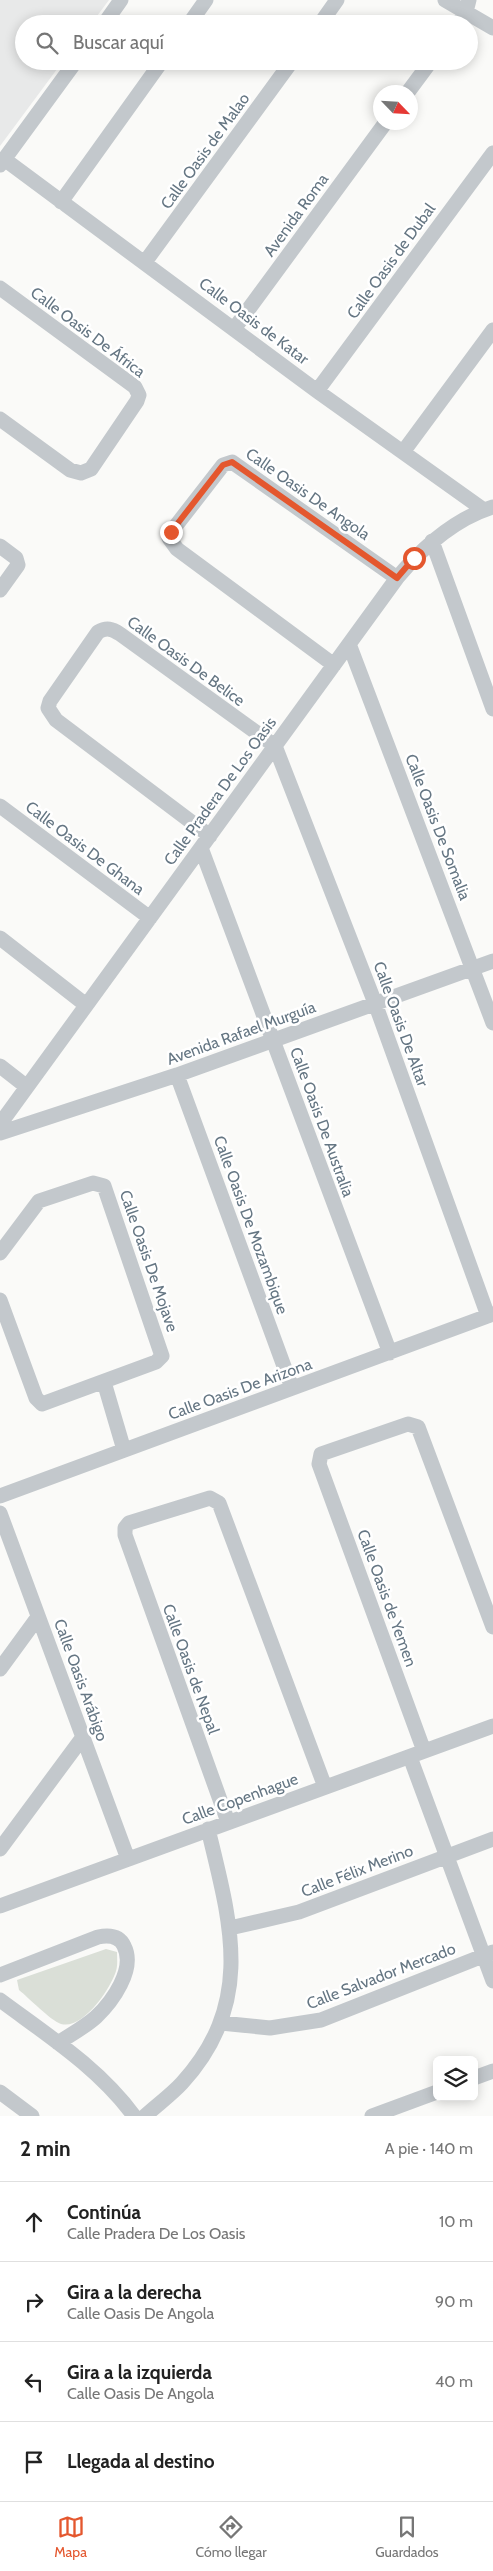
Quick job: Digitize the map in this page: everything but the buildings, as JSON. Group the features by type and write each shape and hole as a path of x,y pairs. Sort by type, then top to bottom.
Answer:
{"street":[{"path":"110,15 121,0"},
{"path":"195,15 206,0"},
{"path":"326,15 337,0"},
{"path":"445,0 464,12"},
{"path":"478,20 493,28"},
{"path":"2,162 69,70"},
{"path":"61,202 156,70"},
{"name":"Calle Oasis de Malao","path":"145,262 285,70"},
{"path":"413,85 424,70"},
{"name":"Avenida Roma","path":"234,329 380,130"},
{"name":"Calle Oasis de Dubal","path":"317,390 493,153"},
{"name":"Calle Oasis de Katar","path":"2,162 145,262 403,452 488,508"},
{"name":"Calle Oasis De África","path":"0,288 135,387 139,395 138,401 91,469 81,474 70,470 0,419"},
{"path":"403,452 493,330"},
{"name":"Calle Oasis De Angola","path":"334,665 177,549 170,541 171,532 223,465 232,462 397,578"},
{"name":"Calle Pradera De Los Oasis","path":"0,1124 397,578 414,558 458,522 488,508"},
{"path":"432,542 493,709"},
{"path":"0,546 16,558 18,565 0,590"},
{"name":"Calle Oasis De Belice","path":"205,842 50,714 50,701 98,632 109,628 114,630 275,746"},
{"name":"Calle Oasis De Somalia","path":"349,644 493,1023"},
{"name":"Calle Oasis De Altar","path":"275,746 375,1003 491,1315"},
{"name":"Calle Oasis De Ghana","path":"0,806 150,918"},
{"name":"Calle Oasis De Australia","path":"205,842 273,1040 390,1353"},
{"path":"0,938 86,1005"},
{"name":"Avenida Rafael Murguía","path":"0,1133 177,1075 493,961"},
{"path":"0,1066 27,1086"},
{"name":"Calle Oasis De Mozambique","path":"177,1075 292,1388"},
{"name":"Calle Oasis De Mojave","path":"0,1253 39,1201 93,1182 104,1186 162,1356 156,1362 49,1403 39,1402 0,1300"},
{"name":"Calle Oasis De Arizona","path":"0,1496 491,1315"},
{"path":"104,1382 124,1450"},
{"name":"Calle Oasis de Yemen","path":"424,1751 319,1464 319,1456 324,1452 408,1424 418,1427 493,1627"},
{"name":"Calle Oasis de Nepal","path":"228,1822 128,1544 125,1528 129,1523 210,1498 215,1498 219,1503 325,1787"},
{"name":"Calle Oasis Arábigo","path":"0,1513 128,1859"},
{"path":"0,1669 38,1617"},
{"name":"Calle Copenhague","path":"0,1906 493,1726"},
{"path":"0,1849 83,1737"},
{"path":"410,1757 447,1855 488,1954 493,1981"},
{"path":"144,2116 180,2085 193,2070 221,2023 232,1971 230,1928 208,1829"},
{"name":"Calle Félix Merino","path":"230,1928 299,1912 493,1839"},
{"path":"0,1975 98,1937 114,1936 123,1944 126,1950 126,1965 117,1991 96,2018 58,2043"},
{"name":"Calle Salvador Mercado","path":"221,2023 270,2028 321,2020 488,1954"},
{"path":"0,2000 106,2082 134,2116"},
{"path":"478,2077 493,2071"},
{"path":"0,2092 32,2116"},
{"path":"372,2116 433,2093"}],"shaded area":[{"path":"0,0 109,0 98,15 15,15 15,70 56,70 0,146"},
{"path":"106,1949 117,1952 116,1971 102,1997 78,2021 69,2024 56,2022 19,1990 17,1980"}],"route":[{"path":"171,532 223,465 232,462 239,464 397,578 414,558"}]}
